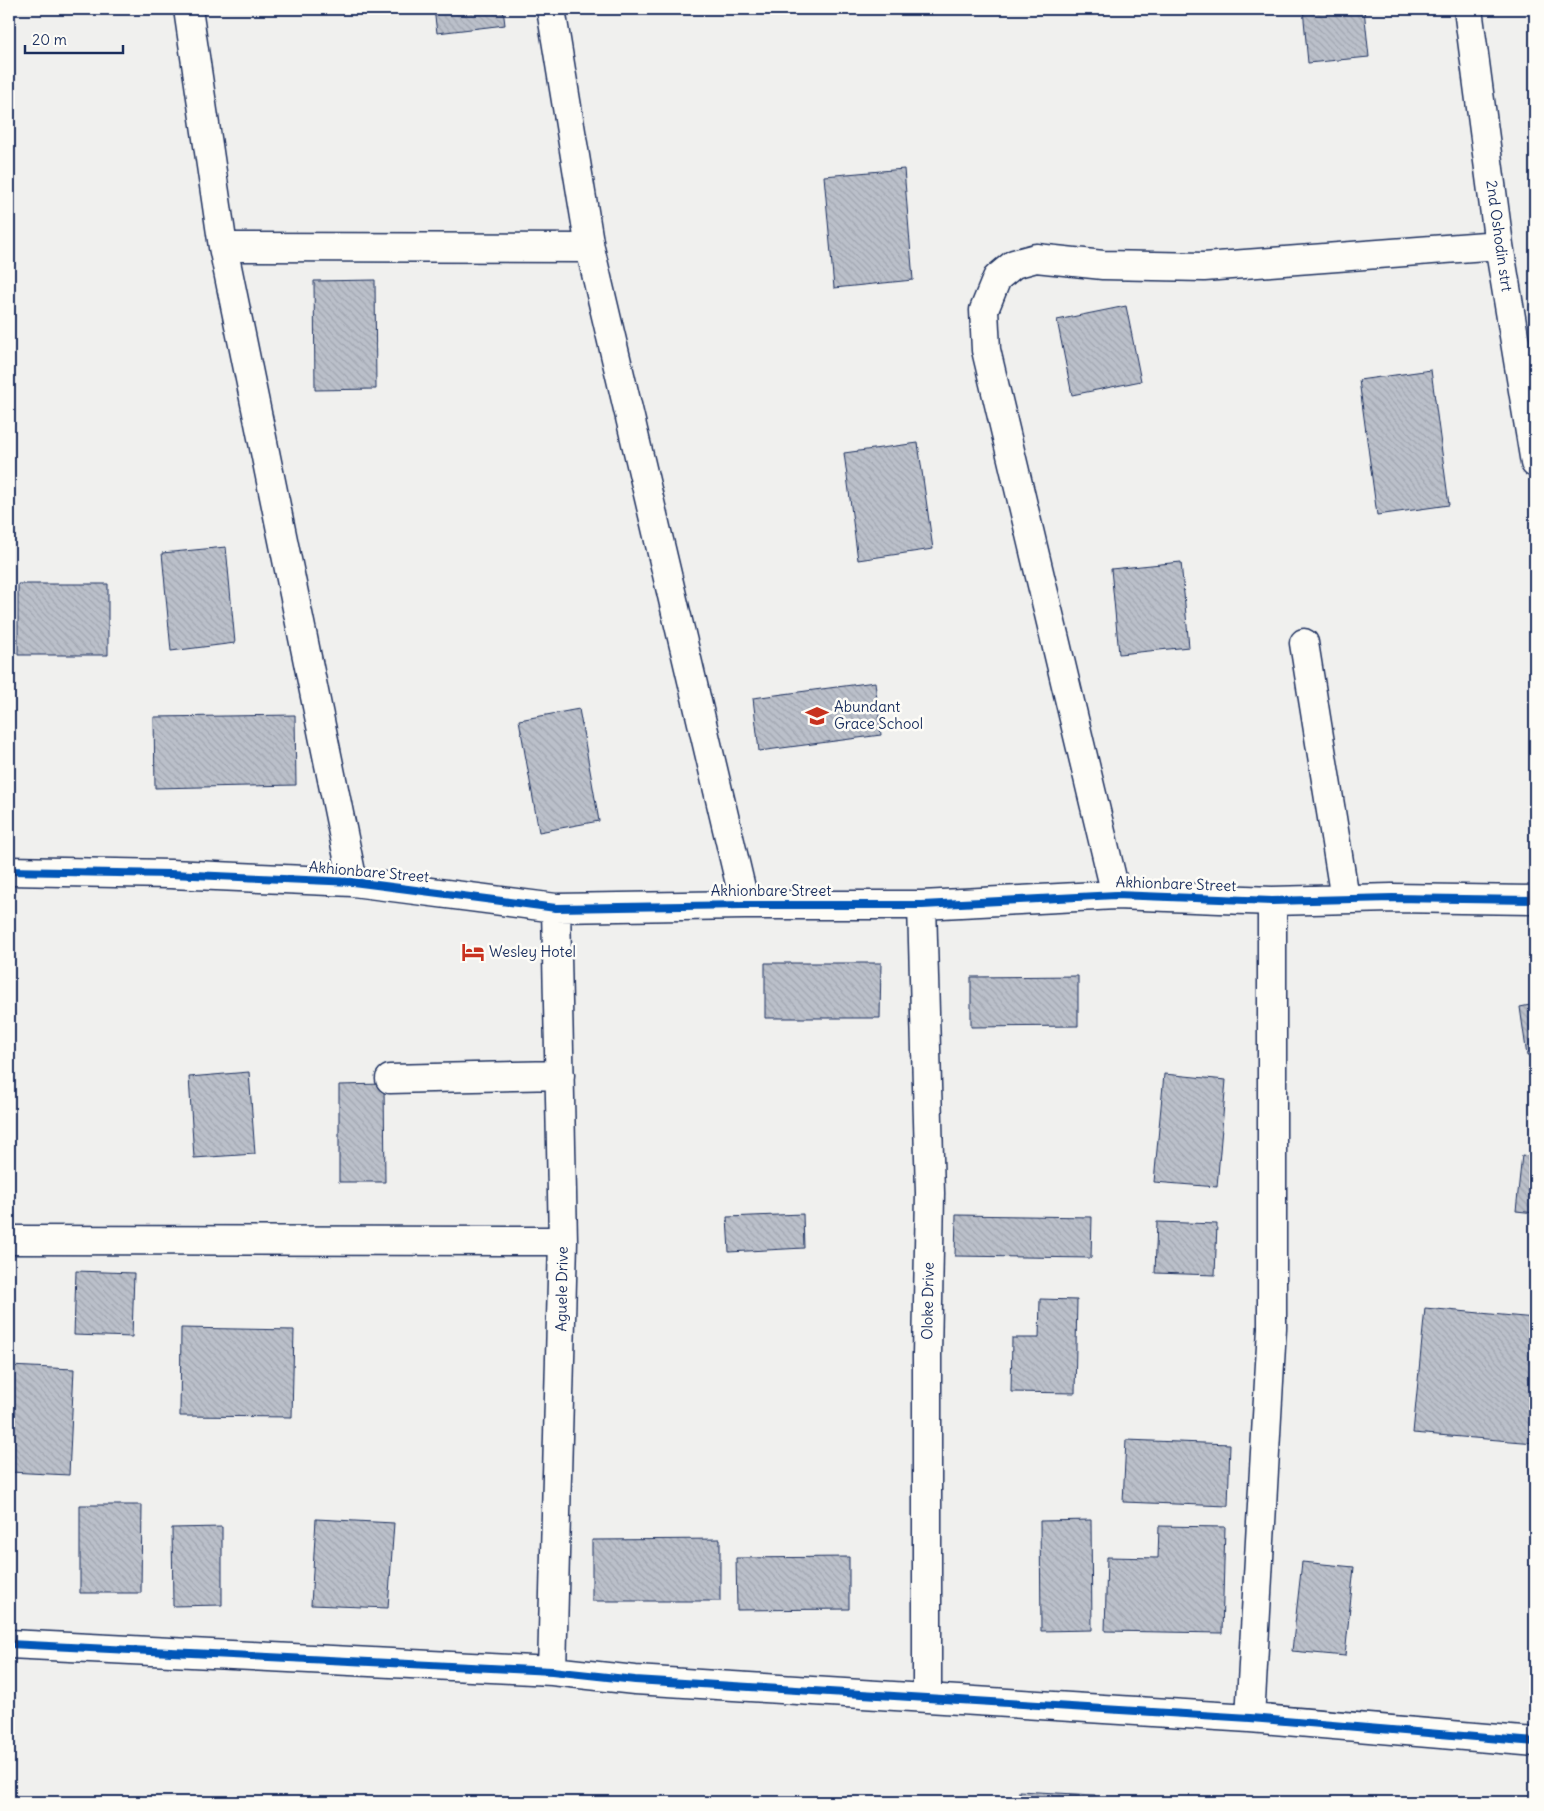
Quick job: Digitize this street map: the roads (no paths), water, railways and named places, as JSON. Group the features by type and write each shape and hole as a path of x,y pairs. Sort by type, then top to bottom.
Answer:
{"street":[{"path":"188,9 223,247 353,882"},
{"path":"551,9 590,248 745,905"},
{"name":"2nd Oshodin strt","path":"1468,9 1499,245 1535,462"},
{"path":"1116,895 986,350 984,310 997,278 1014,264 1036,258 1102,264 1204,267 1499,245"},
{"path":"223,247 590,248"},
{"path":"1304,643 1345,899"},
{"name":"Akhionbare Street","path":"9,871 170,874 353,882 556,908 922,905 1116,895 1272,901 1392,898 1535,900"},
{"path":"1250,1718 1272,1328 1272,901"},
{"name":"Oloke Drive","path":"922,905 930,1193 927,1356 927,1698"},
{"name":"Aguele Drive","path":"552,1671 563,1241 556,908"},
{"path":"390,1079 560,1075"},
{"path":"9,1240 563,1241"},
{"path":"9,1644 552,1671 635,1680 1250,1718 1535,1742"}],"place":[{"name":"Abundant Grace School","path":"817,716"},
{"name":"Wesley Hotel","path":"473,952"}]}
